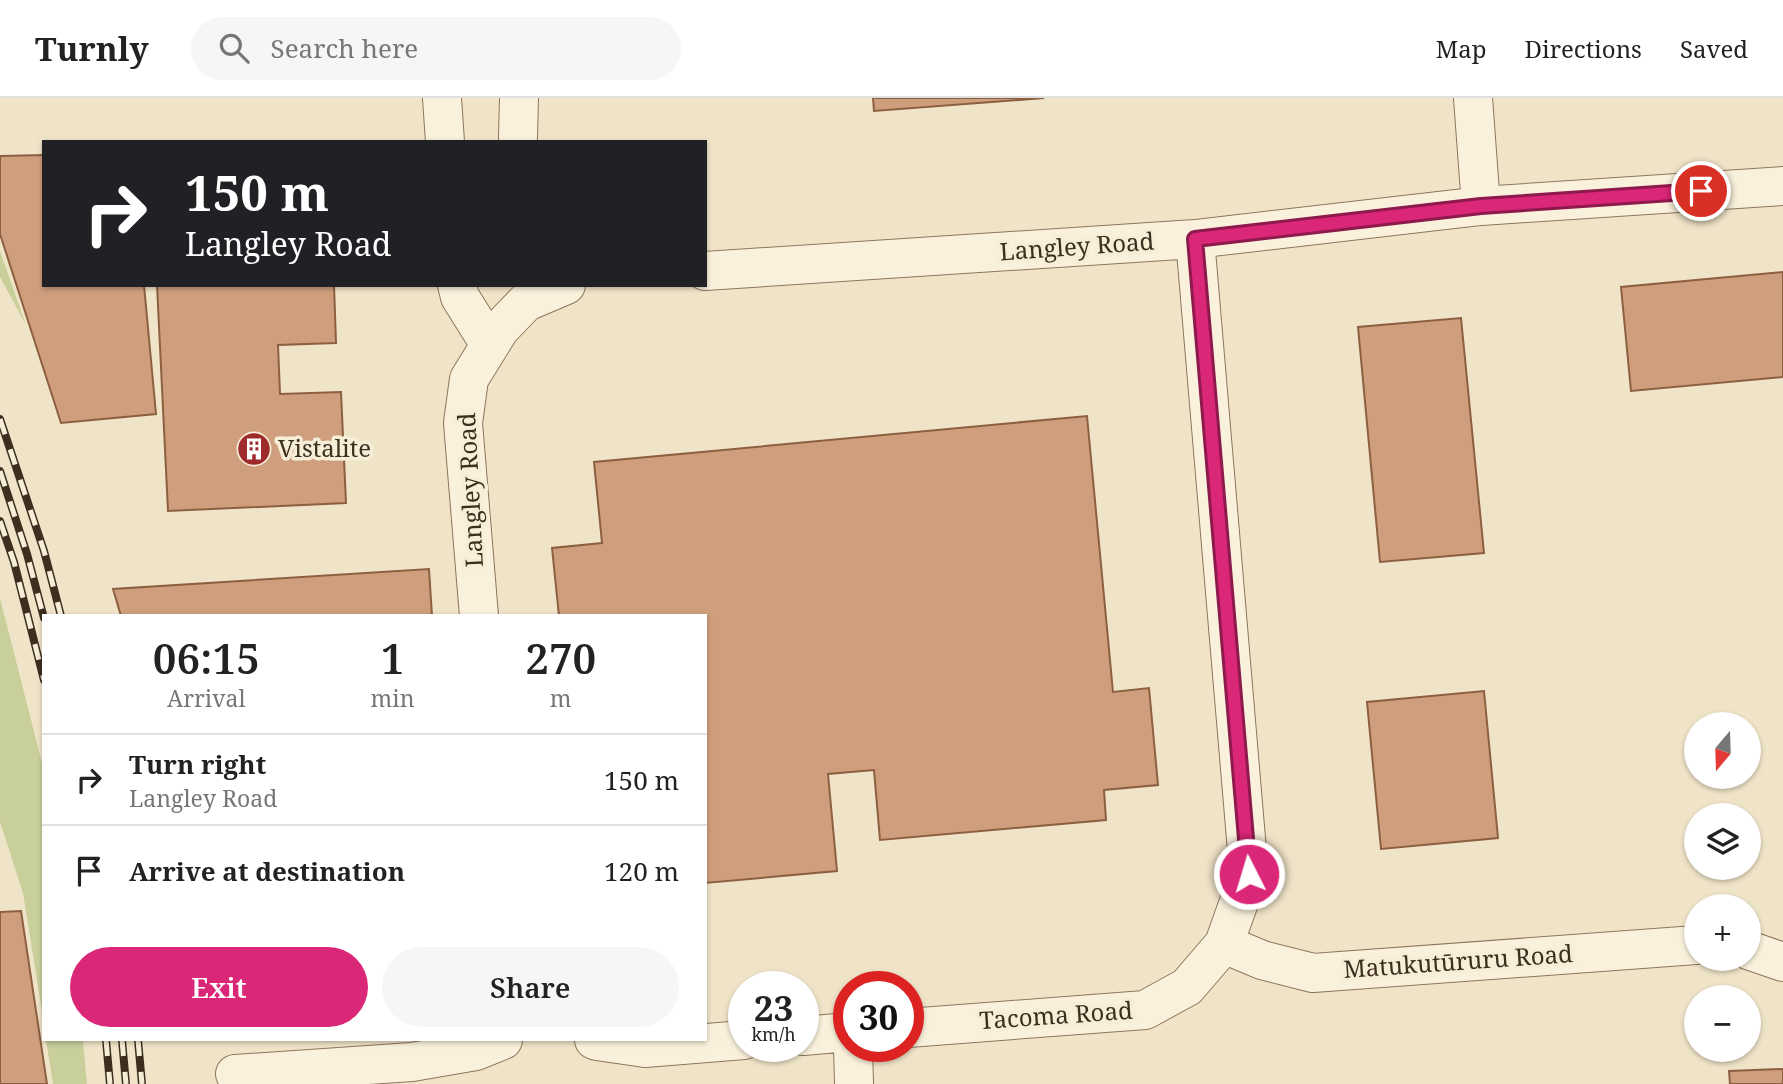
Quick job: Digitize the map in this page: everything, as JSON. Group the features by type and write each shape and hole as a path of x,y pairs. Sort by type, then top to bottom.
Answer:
{"street":[{"path":"442,98 445,140"},
{"path":"518,137 519,98"},
{"path":"1473,98 1481,206"},
{"name":"Langley Road","path":"707,271 1195,239 1481,206 1783,186"},
{"name":"Tacoma Road","path":"924,1027 1145,1010 1187,987 1224,944 1249,874 1195,239"},
{"path":"458,287 460,297 490,345"},
{"name":"Langley Road","path":"479,614 463,424 469,379 500,329 526,302 561,287"},
{"name":"Matukutūruru Road","path":"1224,944 1262,960 1313,973 1684,946"},
{"path":"1761,954 1783,962"},
{"path":"235,1074 413,1073 501,1041"},
{"path":"597,1041 645,1048 728,1041"},
{"path":"854,1062 855,1084"}],"green space":[{"path":"0,251 26,325 0,277"},
{"path":"0,598 42,763 42,1012 23,893 0,822"},
{"path":"46,1041 83,1041 87,1084 53,1084"}],"building":[{"path":"873,98 1044,98 874,111"},
{"path":"42,155 42,287 144,287 156,414 61,423 0,234 0,156"},
{"path":"1783,272 1783,377 1631,391 1621,287"},
{"name":"Vistalite","path":"157,287 334,287 336,343 278,345 280,394 341,392 346,503 168,511"},
{"path":"1461,318 1484,553 1380,562 1358,327"},
{"path":"1087,416 1113,692 1149,688 1158,785 1104,790 1106,820 880,840 874,770 828,774 837,871 707,883 707,614 559,614 552,548 602,543 594,462"},
{"path":"429,569 432,614 120,614 113,589"},
{"path":"1484,691 1498,838 1381,849 1367,702"},
{"path":"21,911 47,1084 0,1084 0,912"},
{"path":"1783,1069 1783,1084 1730,1084 1729,1071"}],"railway":[{"path":"0,419 44,551 60,614"},
{"path":"0,471 43,614"},
{"path":"0,521 14,562 42,672"},
{"path":"106,1041 110,1084"},
{"path":"122,1041 126,1084"},
{"path":"138,1041 142,1084"}],"place":[{"name":"Vistalite","path":"254,449"}],"route":[{"path":"1249,874 1195,239 1481,206 1701,191"}]}
